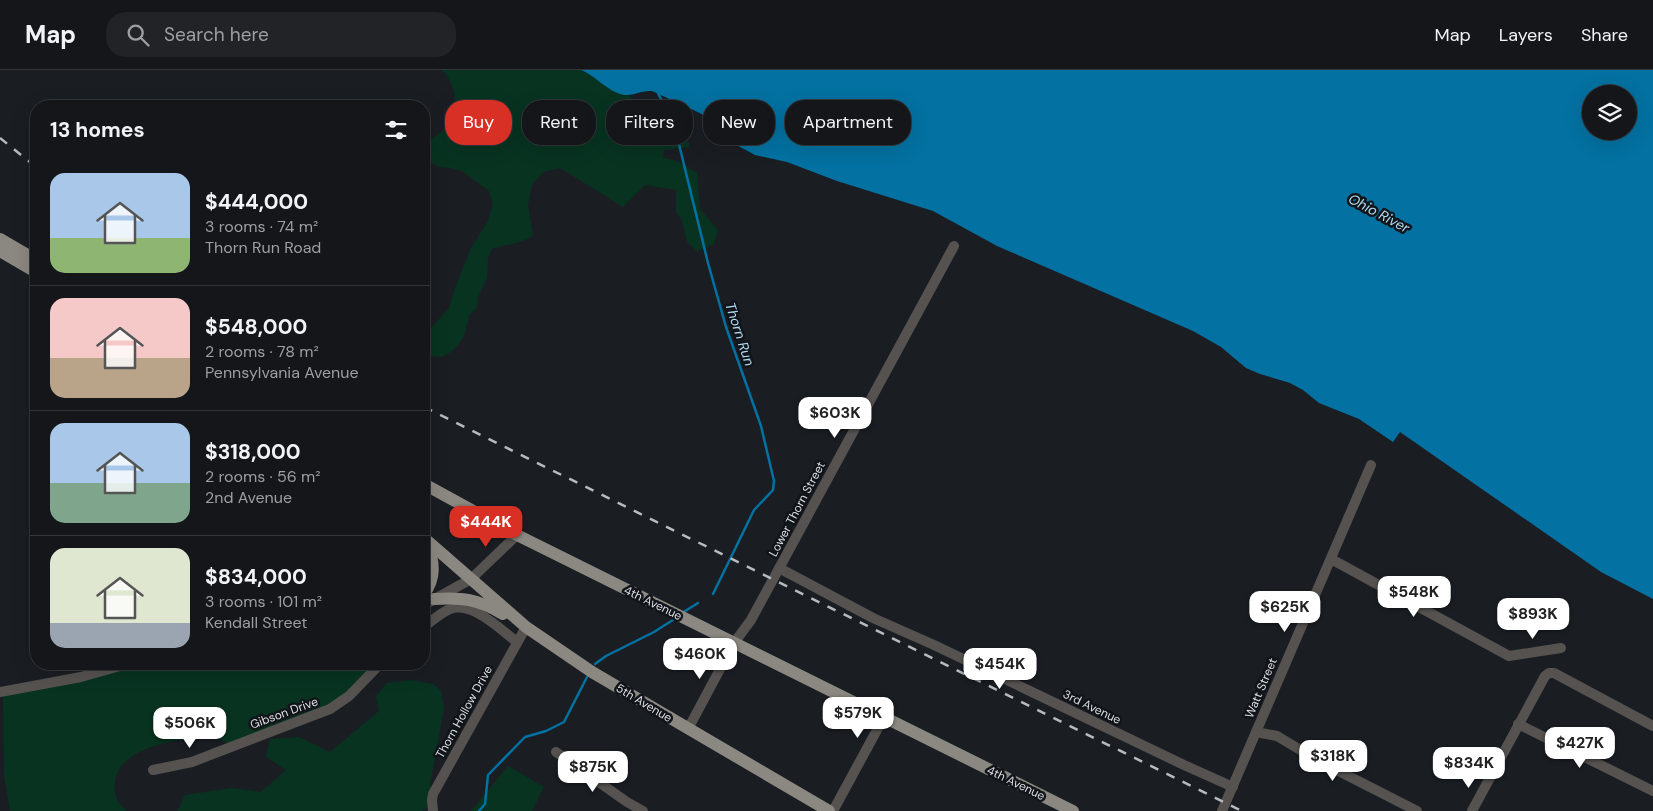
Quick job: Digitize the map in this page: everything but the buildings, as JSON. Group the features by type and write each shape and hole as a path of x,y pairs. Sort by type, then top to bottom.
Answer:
{"main road":[{"path":"0,239 30,256"},
{"path":"0,251 30,268"},
{"name":"4th Avenue","path":"430,487 517,536 884,717 1055,807 1073,811"},
{"name":"5th Avenue","path":"430,543 526,627 587,668 829,811"},
{"path":"430,552 433,568 430,586"},
{"path":"430,599 473,600 491,607 526,627"}],"street":[{"name":"Lower Thorn Street","path":"688,729 734,643 751,620 954,246"},
{"name":"Watt Street","path":"1222,811 1371,465"},
{"path":"430,598 471,578 517,536"},
{"path":"1331,559 1509,656 1561,648"},
{"name":"3rd Avenue","path":"779,568 873,618 934,645 1184,766 1232,787"},
{"path":"430,623 451,609 468,609 482,616 517,642"},
{"name":"Thorn Hollow Drive","path":"433,811 433,794 526,627"},
{"path":"0,692 61,681 104,670"},
{"name":"Gibson Drive","path":"153,770 192,762 330,709 349,696 374,670"},
{"path":"1472,811 1518,724 1545,676 1549,673 1653,726"},
{"path":"833,811 884,717"},
{"path":"1518,724 1653,791"},
{"path":"1256,732 1278,736 1319,761 1416,811"},
{"path":"556,752 638,810"}],"green space":[{"path":"441,70 580,70 590,74 615,92 630,96 634,100 606,100 606,145 689,145 690,147 664,150 663,157 677,161 697,173 700,209 718,230 714,244 697,251 687,242 682,220 676,212 676,190 645,185 623,207 560,168 543,172 532,185 528,205 533,235 523,241 492,249 488,258 487,278 478,297 477,307 469,316 464,336 451,352 442,357 430,356 430,329 449,308 471,248 488,221 493,204 489,191 462,171 439,167 430,161 430,139 445,129 445,145 512,145 512,100 455,100 450,81"},
{"path":"100,670 374,670 349,696 232,745 218,739 190,739 157,745 142,751 129,759 120,769 115,781 116,798 127,811 10,811 4,775 3,692"},
{"path":"411,680 433,684 441,691 444,708 430,785 433,794 432,805 421,811 177,811 185,795 231,788 261,792 286,770 266,757 270,739 299,737 330,752 379,711 376,696 387,683"},
{"path":"508,766 544,787 532,811 471,811"}],"water":[{"name":"Ohio River","path":"581,70 1653,70 1653,599 1601,572 1400,432 1393,442 1359,419 1319,403 1303,390 1290,383 1246,368 1221,347 1193,331 997,246 933,211 837,181 787,162 755,155 737,145 775,145 775,100 703,100 703,115 693,110 693,100 671,100 652,91 624,95 607,87"}],"waterway":[{"name":"Thorn Run","path":"657,91 675,128 708,263 726,327 761,426 774,481 773,490 754,510 713,594"},
{"name":"Thorn Run","path":"682,613 698,603"},
{"name":"Thorn Run","path":"595,664 606,656 654,632 676,618"},
{"name":"Thorn Run","path":"479,811 485,804 488,775 525,737 546,731 564,722 587,677"}],"railway":[{"path":"0,138 30,162"},
{"path":"430,410 1242,811"}]}
